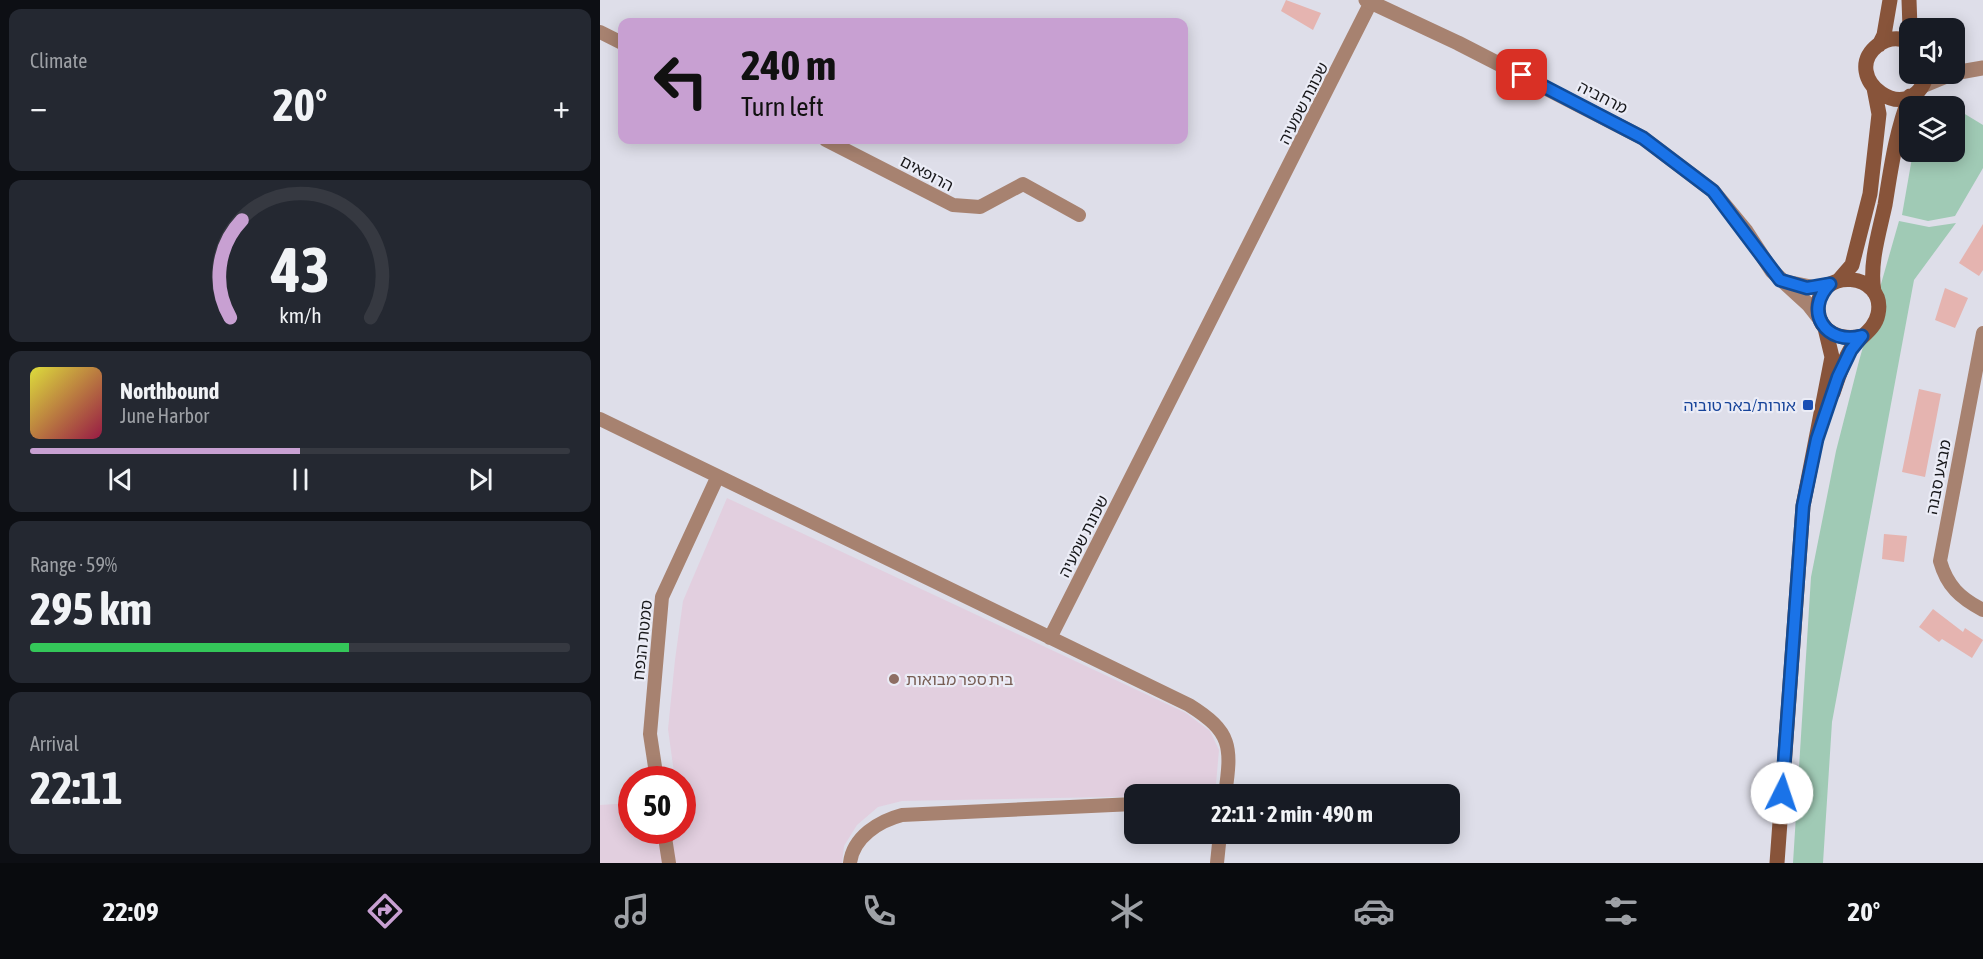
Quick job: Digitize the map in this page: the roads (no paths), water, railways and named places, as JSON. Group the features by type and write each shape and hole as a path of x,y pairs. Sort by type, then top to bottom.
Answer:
{"main road":[{"path":"1777,863 1803,506 1832,357 1819,300 1852,265 1858,248 1870,194 1879,114 1874,88 1867,70 1868,61 1884,35 1890,0"},
{"path":"1910,0 1910,18"},
{"path":"1879,45 1899,39"},
{"path":"1874,88 1890,98 1920,85"},
{"path":"1817,439 1843,365 1862,336 1876,322 1879,312 1872,280 1876,248 1897,142 1920,85"},
{"path":"1834,282 1858,280 1874,292"},
{"path":"1823,323 1841,338 1862,336"}],"street":[{"name":"מרחביה","path":"1370,1 1458,43 1643,138 1713,191 1780,280 1809,305 1823,323"},
{"name":"שכונת שמעיה","path":"1050,638 1370,1"},
{"path":"600,32 618,40"},
{"path":"1965,70 1983,68"},
{"name":"הרופאים","path":"834,144 953,206 980,207 1023,184 1079,214"},
{"path":"1780,280 1807,288 1834,282"},
{"name":"מבצע סבנה","path":"1983,333 1979,377 1940,561 1948,583 1956,592 1983,610"},
{"path":"600,419 717,478 1170,696 1213,720 1223,732 1228,750 1226,784"},
{"name":"סמטת הנפח","path":"655,766 650,734 662,597 717,478"},
{"path":"850,863 856,846 870,830 884,820 902,815 1124,804"},
{"path":"666,844 669,863"},
{"path":"1217,863 1219,844"}],"place":[{"name":"אורות/באר טוביה","path":"1808,405"},
{"name":"בית ספר מבואות","path":"894,679"}]}
